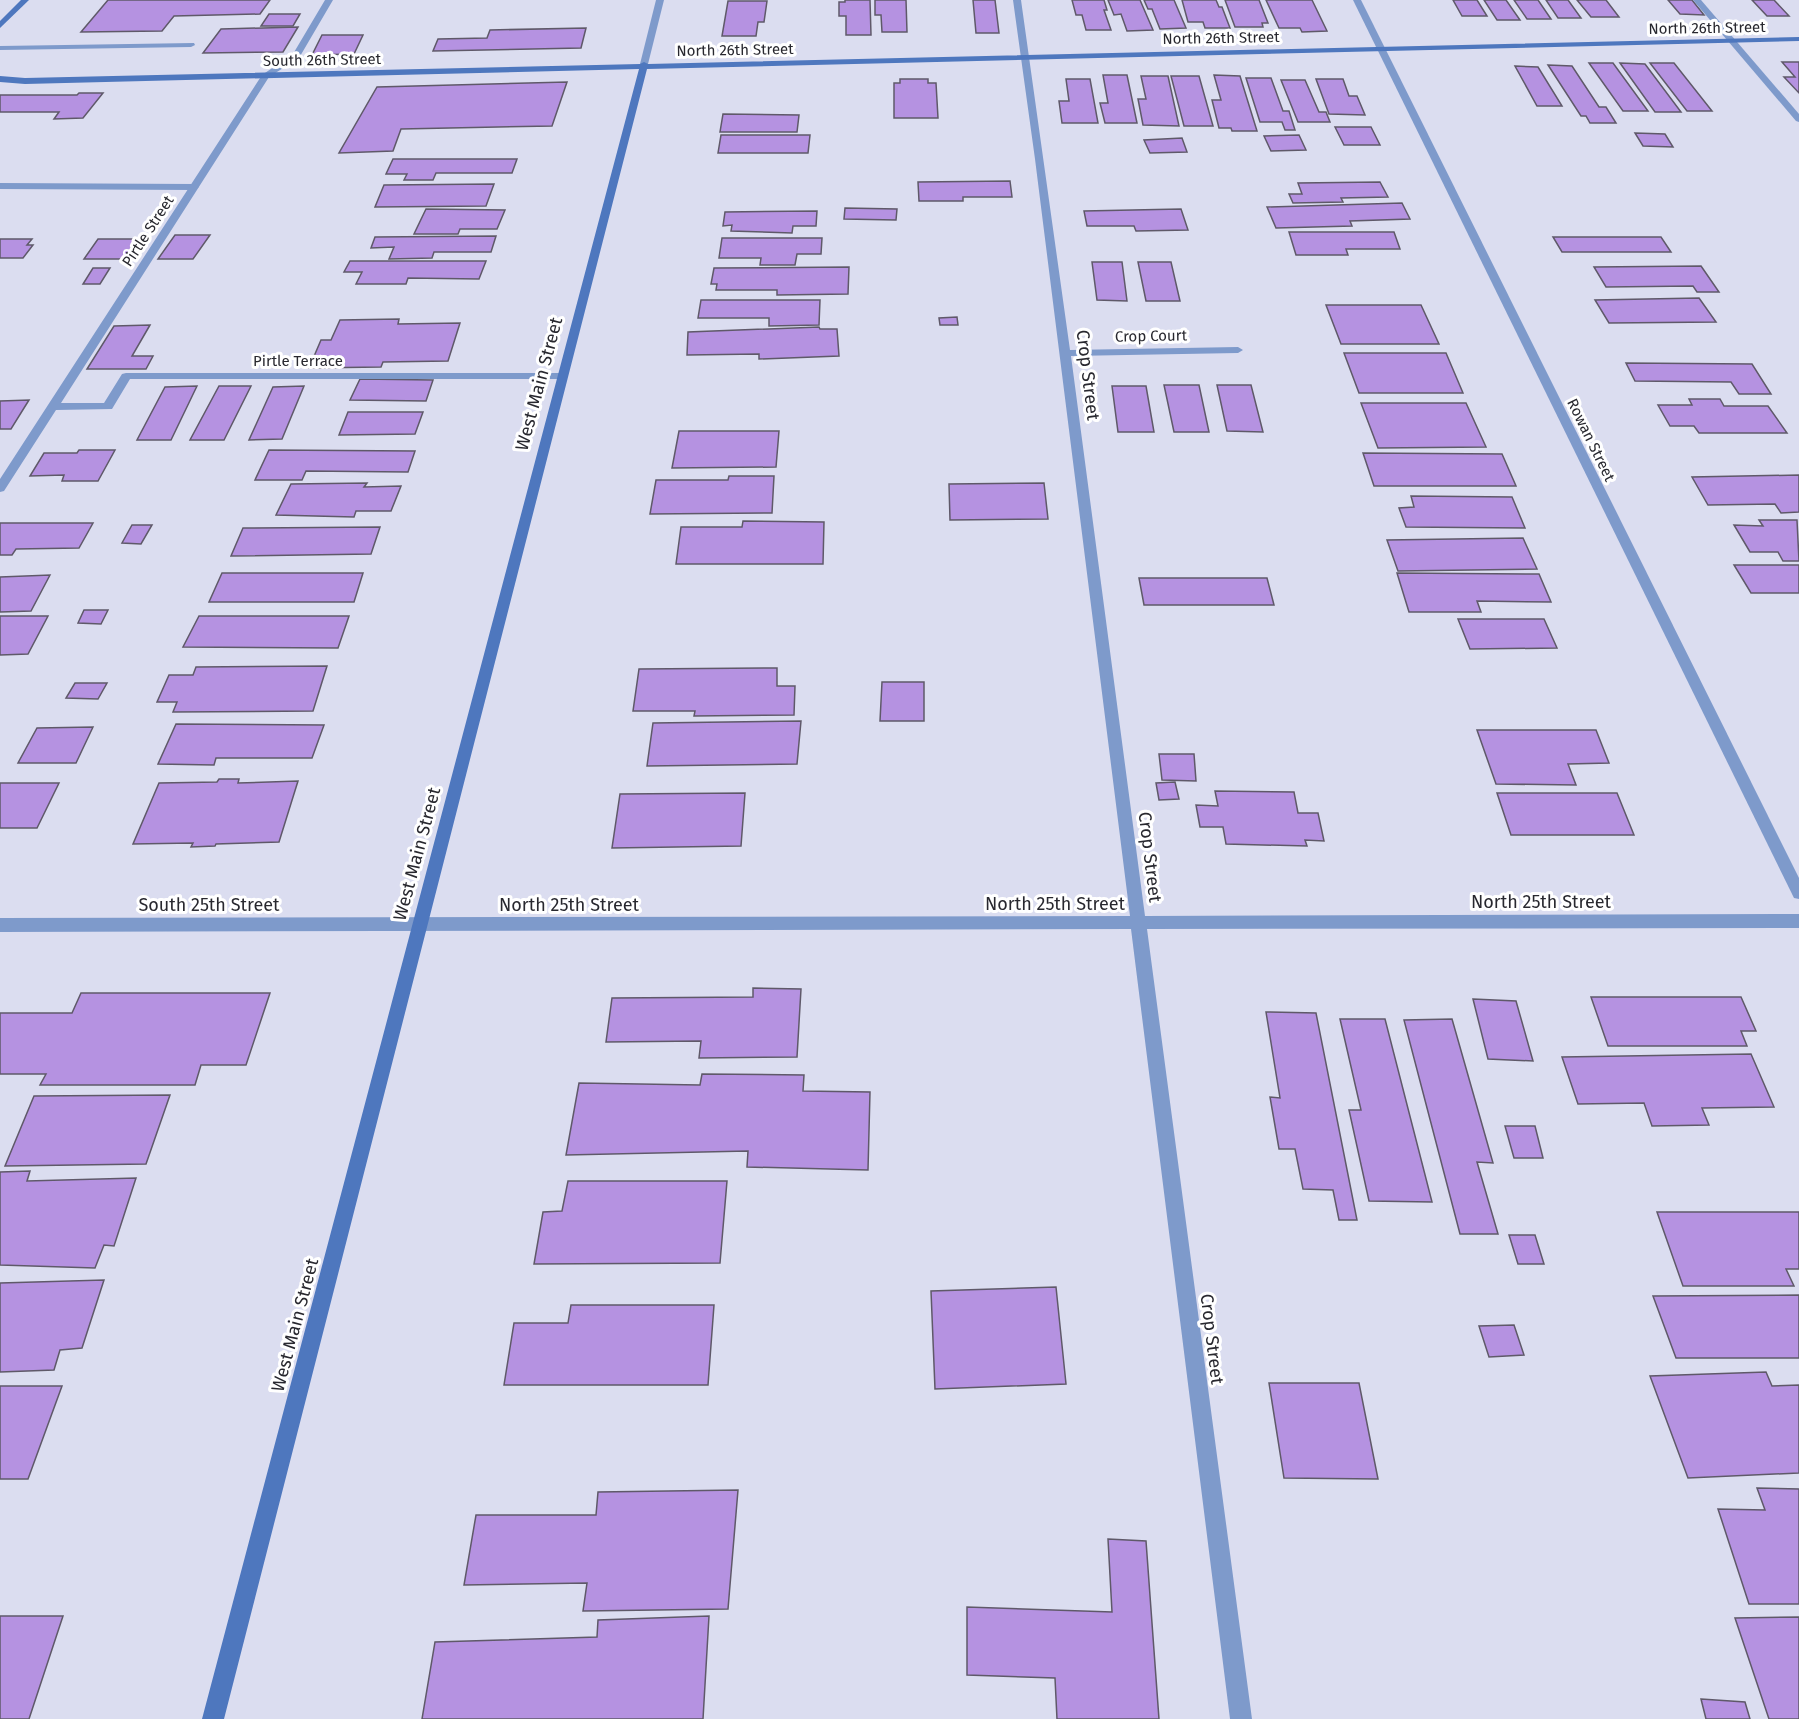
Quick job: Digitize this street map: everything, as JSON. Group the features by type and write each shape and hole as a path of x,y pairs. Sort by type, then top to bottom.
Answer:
{"street":[{"path":"0,26 25,0"},
{"name":"Pirtle Street","path":"0,488 266,75 296,56 329,0"},
{"name":"West Main Street","path":"213,1719 660,0"},
{"name":"Crop Street","path":"1017,0 1065,353 1241,1719"},
{"name":"Rowan Street","path":"1357,0 1799,893"},
{"path":"1696,0 1799,119"},
{"name":"North 26th Street","path":"644,64 738,64 1799,39"},
{"path":"0,48 191,45"},
{"name":"South 26th Street","path":"0,79 25,81 550,69 644,64"},
{"path":"0,186 194,187"},
{"name":"Crop Court","path":"1065,353 1238,350"},
{"name":"Pirtle Terrace","path":"53,406 108,407 126,376 561,376"},
{"name":"North 25th Street","path":"418,925 1799,921"},
{"name":"South 25th Street","path":"0,925 418,925"}],"building":[{"path":"108,0 270,0 260,14 174,16 162,31 81,32"},
{"path":"845,0 870,0 871,35 846,35 846,16 839,16 839,2 845,2"},
{"path":"875,0 906,0 907,32 882,32 881,15 875,15"},
{"path":"973,0 995,0 999,33 976,33"},
{"path":"1072,0 1104,0 1107,10 1104,10 1111,30 1086,30 1082,15 1076,15"},
{"path":"1108,0 1140,0 1153,30 1127,31 1121,14 1114,15"},
{"path":"1144,0 1174,0 1186,28 1160,29 1152,9 1148,9"},
{"path":"1182,0 1216,0 1219,7 1222,7 1230,28 1205,28 1203,22 1188,22"},
{"path":"1225,0 1259,0 1268,23 1262,23 1263,27 1235,27"},
{"path":"1266,0 1312,0 1327,31 1302,32 1300,28 1279,28"},
{"path":"1453,0 1477,0 1487,16 1462,16"},
{"path":"1484,0 1506,0 1520,20 1497,20"},
{"path":"1514,0 1538,0 1551,19 1527,19"},
{"path":"1546,0 1568,0 1581,18 1558,18"},
{"path":"1577,0 1606,0 1619,17 1591,17"},
{"path":"1668,0 1692,0 1704,15 1680,14"},
{"path":"1752,0 1774,0 1789,16 1767,16"},
{"path":"728,1 767,1 764,22 758,22 756,36 722,36"},
{"path":"269,14 300,14 293,26 261,26"},
{"path":"298,27 283,52 203,53 221,29"},
{"path":"586,28 581,48 433,51 438,39 487,38 490,30"},
{"path":"322,35 363,35 354,54 312,55"},
{"path":"1782,62 1799,62 1799,93 1784,77 1795,77"},
{"path":"1589,63 1613,63 1648,111 1623,111"},
{"path":"1620,63 1645,64 1681,112 1655,112"},
{"path":"1650,63 1674,63 1712,111 1687,111"},
{"path":"1548,65 1572,66 1599,107 1606,107 1616,123 1590,123 1586,116 1581,116"},
{"path":"1515,66 1538,67 1562,106 1537,106"},
{"path":"1103,75 1127,75 1137,123 1105,123 1100,103 1108,103"},
{"path":"1214,75 1240,76 1257,131 1232,131 1231,128 1219,128 1212,100 1221,100"},
{"path":"1141,76 1168,76 1179,126 1143,125 1138,99 1146,99"},
{"path":"1171,76 1199,76 1213,126 1184,126"},
{"path":"1246,78 1271,78 1283,111 1289,111 1295,130 1285,130 1282,122 1260,122"},
{"path":"900,79 928,79 928,83 936,83 938,118 894,118 894,83 900,83"},
{"path":"1066,79 1090,79 1098,123 1062,123 1059,101 1069,101"},
{"path":"1316,79 1343,79 1349,96 1357,96 1365,115 1329,114"},
{"path":"1281,80 1305,80 1319,112 1326,112 1330,122 1298,122"},
{"path":"567,82 552,126 401,129 393,151 339,153 377,87"},
{"path":"79,93 103,93 83,118 54,119 59,112 0,112 0,95 77,95"},
{"path":"723,114 799,115 797,132 720,132"},
{"path":"1335,127 1371,127 1380,145 1344,145"},
{"path":"1635,133 1665,134 1673,147 1643,146"},
{"path":"721,135 810,135 808,153 718,153"},
{"path":"1299,135 1306,150 1271,151 1264,136"},
{"path":"1182,138 1187,152 1150,153 1144,140"},
{"path":"393,159 517,159 512,173 436,173 433,180 404,180 407,174 386,174"},
{"path":"1010,181 1012,197 963,197 963,201 919,201 918,182"},
{"path":"1380,182 1388,197 1341,198 1343,202 1293,203 1289,194 1302,194 1298,183"},
{"path":"494,184 486,206 375,207 384,185"},
{"path":"1402,203 1410,219 1350,221 1352,226 1276,228 1267,207"},
{"path":"845,208 897,209 896,220 844,219"},
{"path":"426,209 505,210 497,229 460,229 458,234 414,234"},
{"path":"1181,209 1188,230 1136,231 1134,226 1087,226 1084,211"},
{"path":"817,211 816,226 793,226 792,233 731,231 732,225 723,226 725,212"},
{"path":"1289,232 1394,232 1400,249 1346,249 1348,255 1296,255"},
{"path":"175,235 210,235 193,259 158,259"},
{"path":"496,236 491,252 434,252 432,258 389,259 394,247 371,248 375,237"},
{"path":"1553,237 1661,237 1671,252 1562,252"},
{"path":"722,238 822,238 821,254 797,254 795,265 760,265 761,258 719,258"},
{"path":"0,239 32,239 27,245 33,245 23,258 0,258"},
{"path":"98,239 137,239 124,259 84,259"},
{"path":"350,261 486,261 479,279 408,278 406,284 356,284 362,272 344,272"},
{"path":"1092,262 1122,262 1127,301 1097,300"},
{"path":"1138,262 1171,262 1180,301 1146,301"},
{"path":"1701,266 1719,292 1697,292 1693,286 1606,287 1594,267"},
{"path":"849,267 848,294 777,295 777,290 716,290 717,284 711,284 714,268"},
{"path":"93,268 110,268 100,284 83,284"},
{"path":"1699,298 1716,322 1609,323 1595,300"},
{"path":"701,300 820,300 819,325 769,326 769,318 698,318"},
{"path":"1326,305 1421,305 1439,344 1341,344"},
{"path":"957,317 958,325 940,325 939,318"},
{"path":"399,319 398,324 460,323 448,361 383,362 381,367 309,368 321,340 331,340 340,320"},
{"path":"150,325 132,356 153,356 146,369 87,369 114,326"},
{"path":"819,327 820,329 837,329 839,356 759,359 759,354 687,355 688,332"},
{"path":"1344,353 1446,353 1463,393 1359,393"},
{"path":"1626,363 1752,364 1771,394 1739,394 1731,382 1635,381"},
{"path":"360,379 433,380 426,401 350,400"},
{"path":"1164,385 1199,385 1209,432 1174,432"},
{"path":"1217,385 1251,385 1263,432 1227,431"},
{"path":"197,386 171,440 137,440 165,387"},
{"path":"219,386 251,386 224,440 190,440"},
{"path":"304,386 282,439 249,440 273,387"},
{"path":"1112,386 1146,386 1154,432 1118,432"},
{"path":"1689,399 1720,399 1724,406 1768,406 1787,433 1699,433 1694,426 1670,426 1658,405 1692,405"},
{"path":"29,400 11,429 0,429 0,401"},
{"path":"1361,403 1466,403 1486,447 1378,448"},
{"path":"348,412 423,412 415,434 339,435"},
{"path":"679,431 779,431 776,467 672,468"},
{"path":"79,450 115,450 98,481 62,481 64,475 30,476 44,453 77,453"},
{"path":"269,450 415,451 408,472 306,471 302,480 255,480"},
{"path":"1363,453 1502,454 1516,486 1374,486"},
{"path":"1799,475 1799,512 1781,513 1775,504 1708,505 1692,477"},
{"path":"729,476 774,476 772,513 650,514 656,480 728,480"},
{"path":"367,483 364,487 401,486 391,511 356,511 354,517 276,515 291,484"},
{"path":"1044,483 1048,519 950,520 949,484"},
{"path":"1411,496 1512,497 1525,528 1406,527 1399,508 1414,507"},
{"path":"1759,520 1797,520 1799,561 1783,561 1778,552 1750,552 1734,525 1763,526"},
{"path":"743,521 824,522 823,564 676,564 681,527 742,527"},
{"path":"0,523 93,523 79,548 16,549 12,555 0,555"},
{"path":"132,525 152,525 141,544 122,543"},
{"path":"380,527 371,554 231,556 243,528"},
{"path":"1523,538 1537,569 1398,571 1387,540"},
{"path":"1734,565 1799,565 1799,593 1751,593"},
{"path":"222,573 363,573 354,602 209,602"},
{"path":"1397,573 1539,574 1551,602 1477,601 1481,612 1409,612"},
{"path":"50,575 31,611 0,612 0,577"},
{"path":"1139,578 1267,578 1274,605 1144,605"},
{"path":"84,610 108,610 101,624 78,623"},
{"path":"0,616 48,616 28,654 0,655"},
{"path":"199,616 349,616 338,648 183,647"},
{"path":"1458,619 1544,619 1557,648 1470,649"},
{"path":"327,666 313,711 173,712 177,702 157,702 169,675 193,675 196,667"},
{"path":"777,668 777,686 795,686 794,715 694,716 695,711 633,711 639,669"},
{"path":"882,682 924,682 924,721 880,721"},
{"path":"75,683 107,683 98,699 66,698"},
{"path":"801,721 797,764 647,766 653,723"},
{"path":"176,724 324,725 312,758 216,758 214,765 158,764"},
{"path":"93,727 76,763 18,763 37,728"},
{"path":"1477,730 1596,730 1609,763 1568,764 1576,785 1496,784"},
{"path":"1159,754 1194,754 1196,781 1162,780"},
{"path":"219,779 239,779 238,783 298,781 279,842 191,847 193,843 133,844 159,783 217,782"},
{"path":"1175,782 1179,799 1159,800 1156,783"},
{"path":"0,783 59,783 37,828 0,828"},
{"path":"1215,791 1294,792 1298,813 1318,813 1324,841 1305,840 1307,846 1226,844 1223,827 1200,827 1196,805 1218,806"},
{"path":"745,793 741,846 612,848 620,794"},
{"path":"1497,793 1617,793 1634,835 1511,835"},
{"path":"753,988 801,989 797,1057 699,1058 701,1041 606,1042 612,998 753,997"},
{"path":"81,993 270,993 246,1065 201,1065 195,1085 40,1085 46,1074 0,1074 0,1013 72,1013"},
{"path":"1591,997 1741,997 1756,1031 1741,1031 1747,1046 1608,1046"},
{"path":"1473,999 1516,1001 1533,1061 1488,1059"},
{"path":"1266,1012 1316,1013 1357,1220 1339,1220 1333,1190 1303,1189 1295,1149 1279,1149 1270,1097 1280,1098"},
{"path":"1340,1019 1385,1019 1432,1202 1369,1201 1349,1110 1361,1110"},
{"path":"1452,1019 1493,1163 1477,1162 1498,1234 1460,1234 1404,1020"},
{"path":"1751,1054 1774,1107 1702,1108 1709,1125 1652,1126 1644,1103 1578,1104 1562,1057"},
{"path":"702,1074 804,1075 803,1091 870,1092 868,1170 747,1167 748,1151 566,1155 579,1083 700,1085"},
{"path":"170,1095 146,1164 5,1166 34,1096"},
{"path":"1505,1126 1535,1126 1543,1158 1514,1158"},
{"path":"30,1171 27,1181 136,1178 114,1246 104,1245 95,1268 0,1265 0,1172"},
{"path":"568,1181 727,1181 720,1263 534,1264 543,1212 562,1211"},
{"path":"1657,1212 1799,1212 1799,1269 1786,1269 1794,1286 1683,1286"},
{"path":"1509,1235 1535,1235 1544,1264 1518,1264"},
{"path":"104,1280 82,1348 60,1350 54,1370 0,1372 0,1283"},
{"path":"1056,1287 1066,1384 935,1389 931,1291"},
{"path":"1799,1295 1799,1358 1676,1358 1653,1296"},
{"path":"571,1305 714,1305 708,1385 504,1385 514,1323 568,1323"},
{"path":"1514,1325 1524,1355 1489,1357 1479,1326"},
{"path":"1766,1372 1772,1386 1799,1385 1799,1473 1688,1478 1650,1376"},
{"path":"1269,1383 1359,1383 1378,1479 1284,1478"},
{"path":"0,1386 62,1386 28,1479 0,1479"},
{"path":"1757,1488 1799,1489 1799,1604 1749,1604 1718,1509 1765,1510"},
{"path":"738,1490 728,1609 583,1611 587,1583 464,1585 476,1515 596,1515 598,1492"},
{"path":"1108,1539 1146,1541 1159,1719 1057,1719 1055,1678 967,1675 967,1607 1112,1612"},
{"path":"0,1616 63,1616 29,1719 0,1719"},
{"path":"709,1616 703,1719 422,1719 435,1642 597,1637 598,1620"},
{"path":"1799,1617 1799,1719 1769,1719 1735,1618"},
{"path":"1701,1699 1745,1702 1750,1719 1706,1719"}]}
